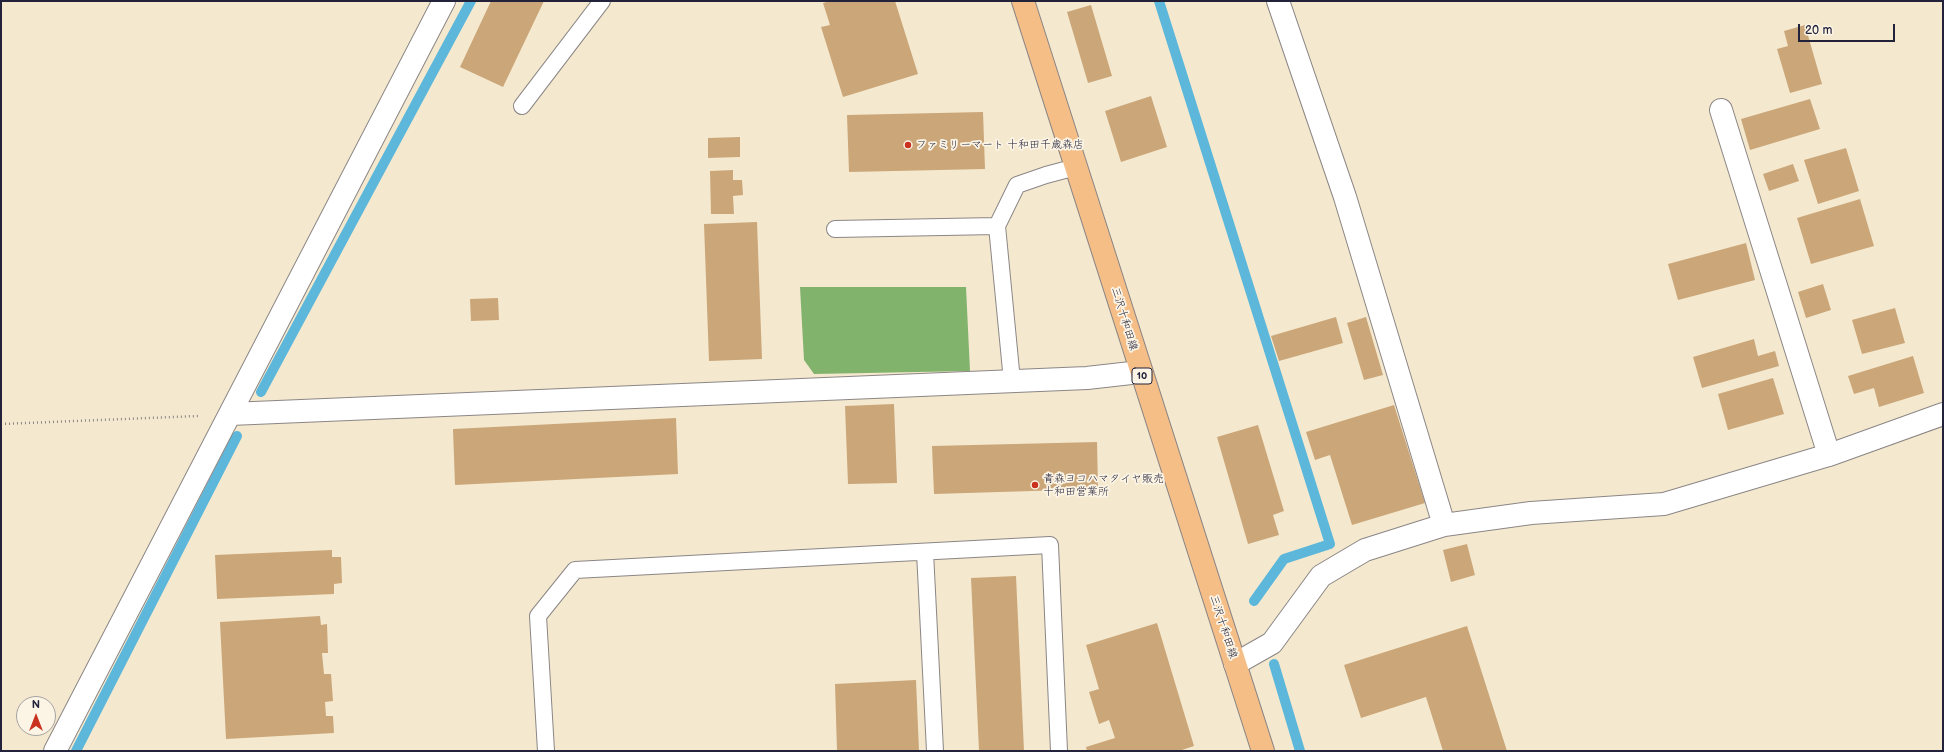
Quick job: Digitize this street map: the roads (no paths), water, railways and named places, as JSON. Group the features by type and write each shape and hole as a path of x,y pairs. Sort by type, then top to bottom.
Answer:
{"main road":[{"name":"三沢十和田線","path":"1023,1 1140,372 1263,751"}],"street":[{"path":"55,751 444,1"},
{"path":"1278,1 1345,197 1444,525"},
{"path":"1721,110 1829,455"},
{"path":"230,414 1087,378 1140,372"},
{"path":"1236,664 1272,643 1321,576 1365,550 1444,525 1531,514 1664,504 1829,455 1943,414"}],"lane":[{"path":"522,106 602,1"},
{"path":"1012,381 997,226 1018,185 1046,174 1076,167"},
{"path":"835,229 997,226"},
{"path":"546,751 538,616 574,570 1050,545 1059,751"},
{"path":"925,552 935,751"}],"waterway":[{"path":"261,392 471,1"},
{"path":"1159,1 1330,544 1284,559 1254,601"},
{"path":"76,751 237,436"},
{"path":"1274,664 1300,751"}],"place":[{"name":"ファミリーマート 十和田千歳森店","path":"908,145"},
{"name":"青森ヨコハマタイヤ販売 十和田営業所","path":"1035,485"}]}
